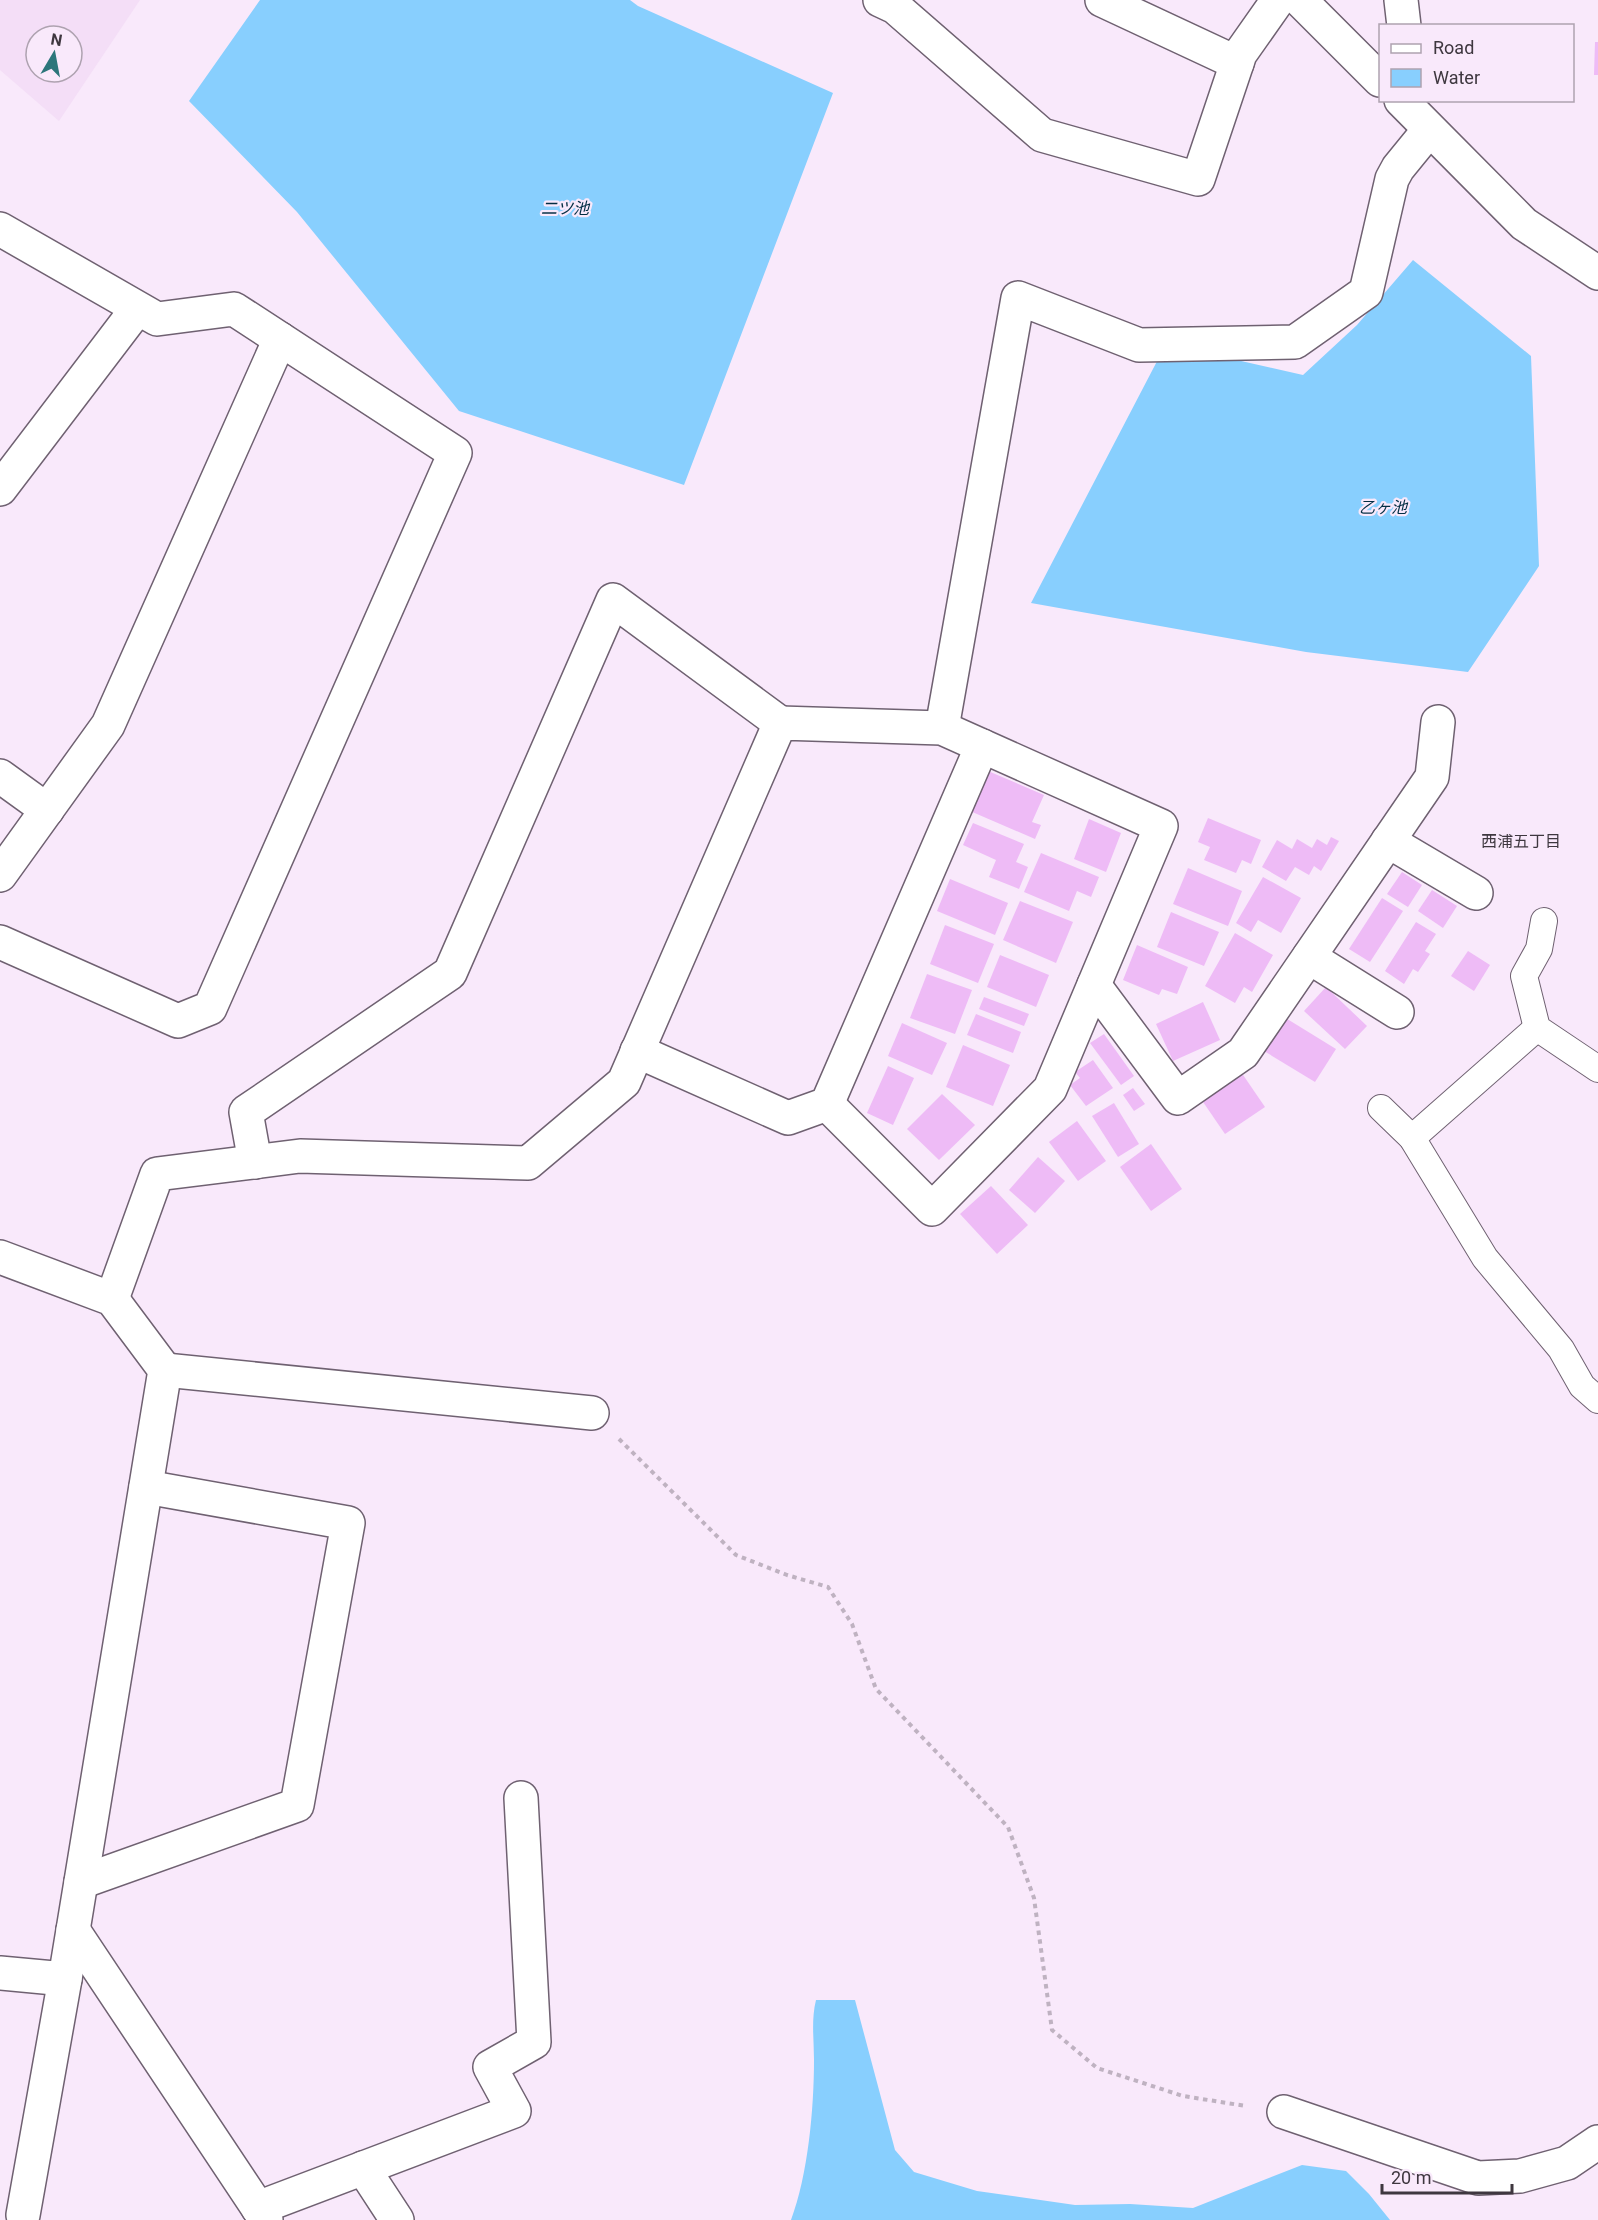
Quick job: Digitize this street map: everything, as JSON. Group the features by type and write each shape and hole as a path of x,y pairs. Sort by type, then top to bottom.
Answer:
{"street":[{"path":"880,0 895,7 1042,135 1198,179 1240,54 1278,0"},
{"path":"1102,0 1237,63"},
{"path":"1300,0 1379,79"},
{"path":"1401,0 1404,24"},
{"path":"1414,111 1524,224 1598,273"},
{"path":"942,728 1018,298 1139,345 1295,342 1366,292 1392,179 1398,168 1414,111"},
{"path":"0,229 157,319 234,309 455,453 210,1008 178,1021 0,942"},
{"path":"1,486 138,309"},
{"path":"0,875 108,725 280,339"},
{"path":"255,1162 246,1112 450,973 612,600 780,723 942,728 1161,826 1050,1089 932,1209 827,1104"},
{"path":"1094,985 1178,1098 1243,1053 1432,777 1438,722"},
{"path":"112,1299 157,1174 300,1156 528,1163 624,1082 780,723"},
{"path":"637,1051 788,1118 827,1104 982,746"},
{"path":"0,776 47,810"},
{"path":"1388,841 1476,893"},
{"path":"1309,957 1397,1012"},
{"path":"0,1257 112,1299 165,1370 65,1979 23,2215"},
{"path":"165,1370 592,1413"},
{"path":"81,1882 297,1804 348,1523 146,1487"},
{"path":"73,1930 262,2214 363,2168 514,2111 490,2067 534,2042 521,1798"},
{"path":"0,1973 65,1979"},
{"path":"1284,2112 1478,2178 1520,2176 1567,2163 1598,2142"},
{"path":"363,2168 397,2220"}],"lane":[{"path":"1544,921 1539,950 1524,976 1537,1028 1598,1069"},
{"path":"1412,1138 1537,1028"},
{"path":"1381,1108 1412,1138 1485,1258 1561,1349 1582,1386 1598,1400"}],"path":[{"path":"592,1413 735,1555 787,1575 828,1587 852,1624 876,1689 1008,1827 1034,1898 1052,2030 1097,2068 1183,2096 1284,2112"}],"shaded area":[{"path":"0,0 140,0 84,84 84,24 24,24 24,84 84,84 59,121 0,70"}],"water":[{"name":"二ツ池","path":"260,0 630,0 638,6 833,93 684,485 459,411 297,212 189,101"},
{"name":"乙ヶ池","path":"1413,260 1531,356 1539,566 1468,672 1306,652 1031,603 1166,344 1303,375 1357,325"},
{"path":"816,2000 855,2000 895,2150 914,2172 977,2191 1075,2205 1130,2204 1193,2208 1302,2165 1346,2171 1390,2220 791,2220 802,2183 809,2142 813,2099 813,2022"}],"building":[{"path":"1595,42 1598,42 1598,75 1594,75"},
{"path":"988,771 1044,795 1032,822 1041,825 1035,839 970,811"},
{"path":"1208,818 1261,840 1251,864 1242,860 1236,873 1204,860 1210,847 1198,842"},
{"path":"1089,819 1121,833 1106,872 1074,859"},
{"path":"973,823 1024,844 1016,862 1028,867 1019,889 989,877 996,860 963,845"},
{"path":"1331,837 1339,841 1321,871 1314,866 1309,875 1295,867 1286,881 1262,867 1277,840 1292,849 1297,839 1312,848 1317,839 1327,845"},
{"path":"1041,853 1099,877 1091,897 1077,891 1069,911 1024,892"},
{"path":"1188,868 1242,891 1228,926 1173,904"},
{"path":"1402,872 1422,885 1408,907 1387,894"},
{"path":"1263,877 1301,898 1281,933 1258,920 1251,932 1236,923"},
{"path":"950,879 1008,903 995,935 937,911"},
{"path":"1432,890 1457,906 1443,928 1418,911"},
{"path":"1382,898 1403,911 1370,962 1349,949"},
{"path":"1020,901 1073,922 1056,963 1003,940"},
{"path":"1171,912 1219,932 1204,966 1157,947"},
{"path":"1416,922 1436,934 1425,951 1430,954 1418,972 1413,969 1404,984 1385,971"},
{"path":"945,925 994,944 978,983 930,964"},
{"path":"1235,933 1273,955 1252,992 1244,987 1235,1003 1205,986"},
{"path":"1137,945 1188,967 1177,994 1162,989 1159,995 1123,980"},
{"path":"1468,951 1490,965 1474,991 1451,976"},
{"path":"1000,955 1049,975 1036,1007 987,987"},
{"path":"927,974 972,990 955,1034 910,1018"},
{"path":"1326,987 1367,1026 1345,1049 1304,1011"},
{"path":"984,997 1029,1014 1024,1026 979,1009"},
{"path":"1203,1002 1220,1040 1173,1061 1156,1024"},
{"path":"976,1014 1021,1032 1013,1053 967,1035"},
{"path":"1284,1017 1336,1049 1315,1082 1264,1051"},
{"path":"902,1023 947,1043 932,1075 888,1056"},
{"path":"1104,1034 1134,1076 1121,1085 1090,1043"},
{"path":"963,1045 1010,1065 993,1106 946,1087"},
{"path":"1093,1060 1113,1088 1086,1106 1070,1085 1080,1078 1075,1072"},
{"path":"888,1066 914,1078 893,1125 867,1113"},
{"path":"1241,1072 1265,1107 1225,1134 1201,1099"},
{"path":"1133,1088 1145,1104 1134,1111 1123,1095"},
{"path":"942,1094 975,1125 939,1160 907,1129"},
{"path":"1114,1103 1139,1144 1118,1157 1092,1116"},
{"path":"1077,1121 1106,1161 1078,1181 1049,1142"},
{"path":"1151,1144 1182,1189 1151,1211 1120,1167"},
{"path":"1038,1157 1065,1181 1035,1213 1009,1190"},
{"path":"991,1186 1028,1225 997,1254 960,1214"}],"district":[{"name":"西浦五丁目","path":"1521,841"}]}
